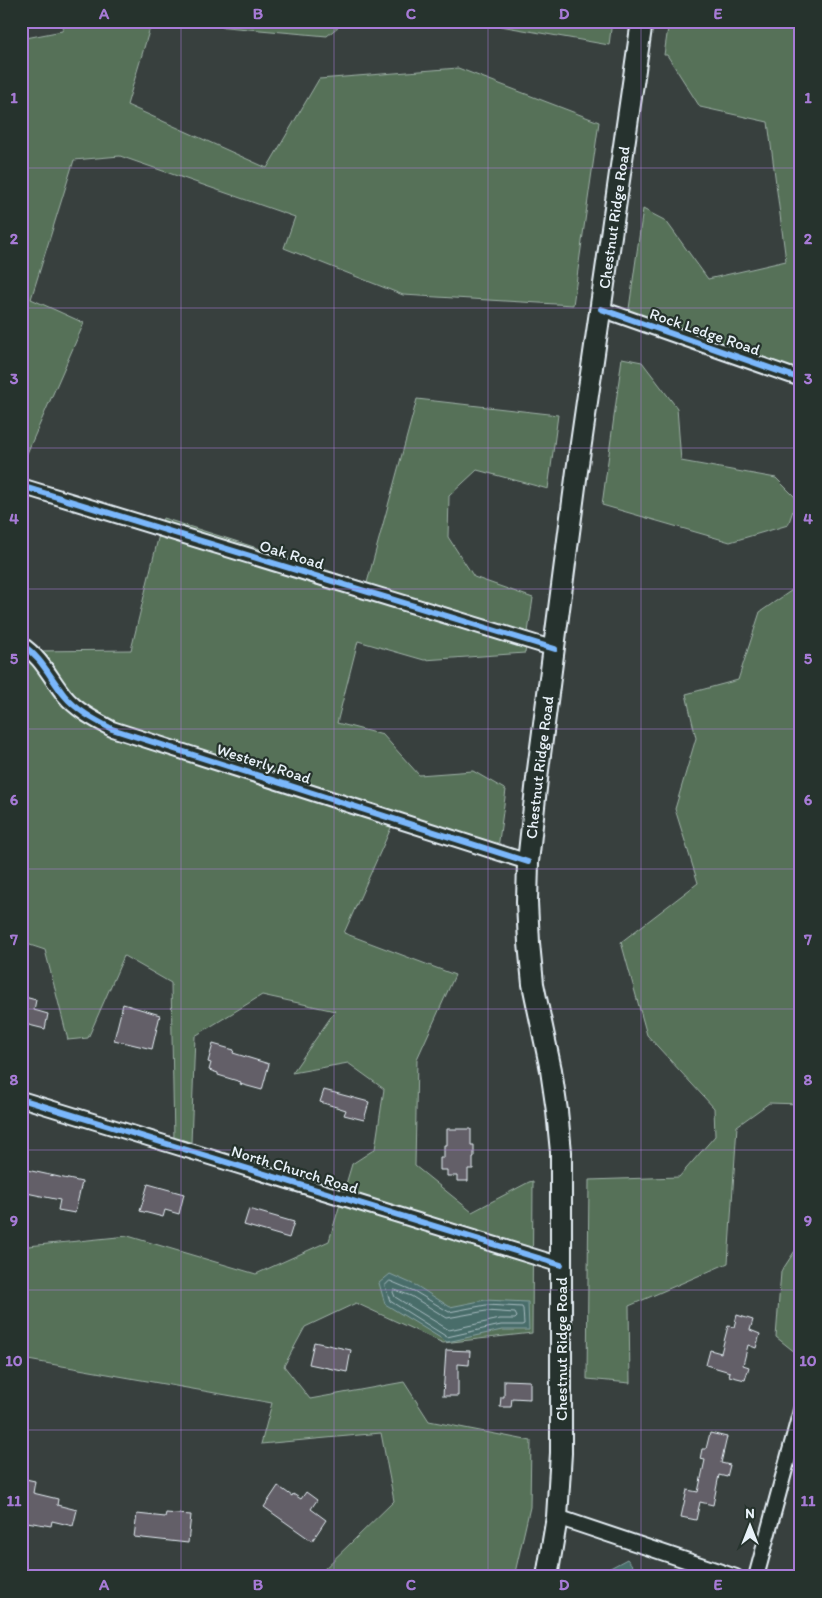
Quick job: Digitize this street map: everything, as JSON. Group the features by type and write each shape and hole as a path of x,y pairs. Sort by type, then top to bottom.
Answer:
{"main road":[{"name":"Chestnut Ridge Road","path":"548,1577 557,1517 561,1453 561,1152 551,1070 533,984 528,918 528,862 538,770 577,471 642,21"}],"street":[{"name":"Rock Ledge Road","path":"601,309 801,379"},
{"name":"Oak Road","path":"21,486 555,649"},
{"name":"Westerly Road","path":"21,644 41,662 64,696 92,719 112,729 528,862"},
{"name":"North Church Road","path":"21,1100 561,1265"},
{"path":"756,1577 801,1410"},
{"path":"557,1517 736,1577"}],"green space":[{"path":"67,21 152,21 127,105 267,168 319,79 458,68 599,122 573,305 403,295 284,248 295,217 120,156 74,160 31,299 84,323 21,467 21,39 62,31"},
{"path":"159,21 345,21 327,36"},
{"path":"472,21 612,21 609,45"},
{"path":"669,21 801,21 801,368 799,372 628,316 643,209 666,221 708,279 786,261 768,122 700,107 667,55 664,55"},
{"path":"622,358 642,362 677,408 681,461 776,478 797,499 788,525 730,542 602,505"},
{"path":"417,399 558,415 548,489 477,470 449,496 448,537 474,577 533,598 525,653 424,660 358,641 337,723 383,735 419,775 473,771 506,790 498,848 395,819 344,933 455,975 417,1059 415,1166 472,1212 533,1181 532,1333 443,1343 356,1303 305,1327 284,1366 310,1399 404,1382 429,1421 531,1441 530,1507 514,1577 316,1577 394,1501 381,1433 261,1444 272,1403 28,1360 21,1366 21,1244 28,1246 128,1236 256,1274 329,1241 352,1164 375,1149 384,1089 348,1063 292,1073 335,1011 262,995 195,1036 191,1143 174,1140 171,983 124,956 88,1038 68,1040 45,950 21,942 21,661 34,651 131,650 163,518 367,583"},
{"path":"801,584 801,978 797,982 801,987 801,1104 769,1103 737,1126 728,1263 629,1306 630,1383 587,1379 589,1180 679,1177 715,1136 714,1108 647,1035 621,942 698,883 675,809 696,738 686,694 738,680 760,612"},
{"path":"800,1243 801,1357 776,1337 781,1272"}],"water":[{"path":"390,1274 417,1286 450,1307 485,1300 528,1302 529,1330 502,1330 447,1342 385,1304 379,1283"},
{"path":"627,1559 642,1577 597,1577 599,1574"}],"building":[{"path":"21,996 36,1000 34,1010 48,1014 45,1029 21,1023"},
{"path":"123,1004 160,1015 152,1049 114,1040"},
{"path":"213,1044 234,1050 233,1053 269,1064 262,1090 240,1084 241,1082 218,1075 218,1073 209,1070 211,1063 208,1062"},
{"path":"324,1090 369,1102 364,1120 344,1115 346,1110 320,1102"},
{"path":"447,1129 471,1129 471,1145 474,1145 474,1157 473,1169 468,1169 468,1181 457,1181 457,1176 447,1176 447,1170 440,1170 440,1158 444,1158 444,1145 447,1145"},
{"path":"27,1170 82,1182 75,1213 58,1210 60,1200 22,1192"},
{"path":"148,1184 184,1194 179,1214 165,1210 163,1217 140,1211"},
{"path":"249,1209 294,1222 289,1238 244,1225"},
{"path":"737,1315 753,1320 750,1330 760,1334 756,1348 748,1345 743,1365 749,1367 745,1380 729,1376 730,1372 706,1365 710,1350 721,1353 728,1326 734,1327"},
{"path":"314,1342 351,1350 347,1372 309,1364"},
{"path":"446,1350 470,1351 469,1365 458,1364 458,1396 443,1396"},
{"path":"504,1380 530,1381 530,1399 512,1398 511,1407 500,1407 501,1397 504,1397"},
{"path":"710,1433 727,1437 721,1463 730,1465 727,1477 719,1475 713,1505 700,1502 696,1520 681,1517 687,1490 698,1492 705,1460 700,1459 702,1449 706,1449"},
{"path":"21,1478 35,1481 33,1493 58,1499 57,1505 77,1510 73,1526 52,1521 51,1526 21,1521"},
{"path":"278,1486 292,1496 293,1494 301,1499 306,1492 317,1500 311,1509 326,1520 312,1541 264,1507"},
{"path":"166,1513 191,1515 188,1543 134,1537 137,1514 165,1517"}],"cycle path":[{"path":"601,309 801,379"},
{"path":"21,486 555,649"},
{"path":"21,644 40,661 74,705 112,729 528,862"},
{"path":"21,1099 561,1265"}]}
